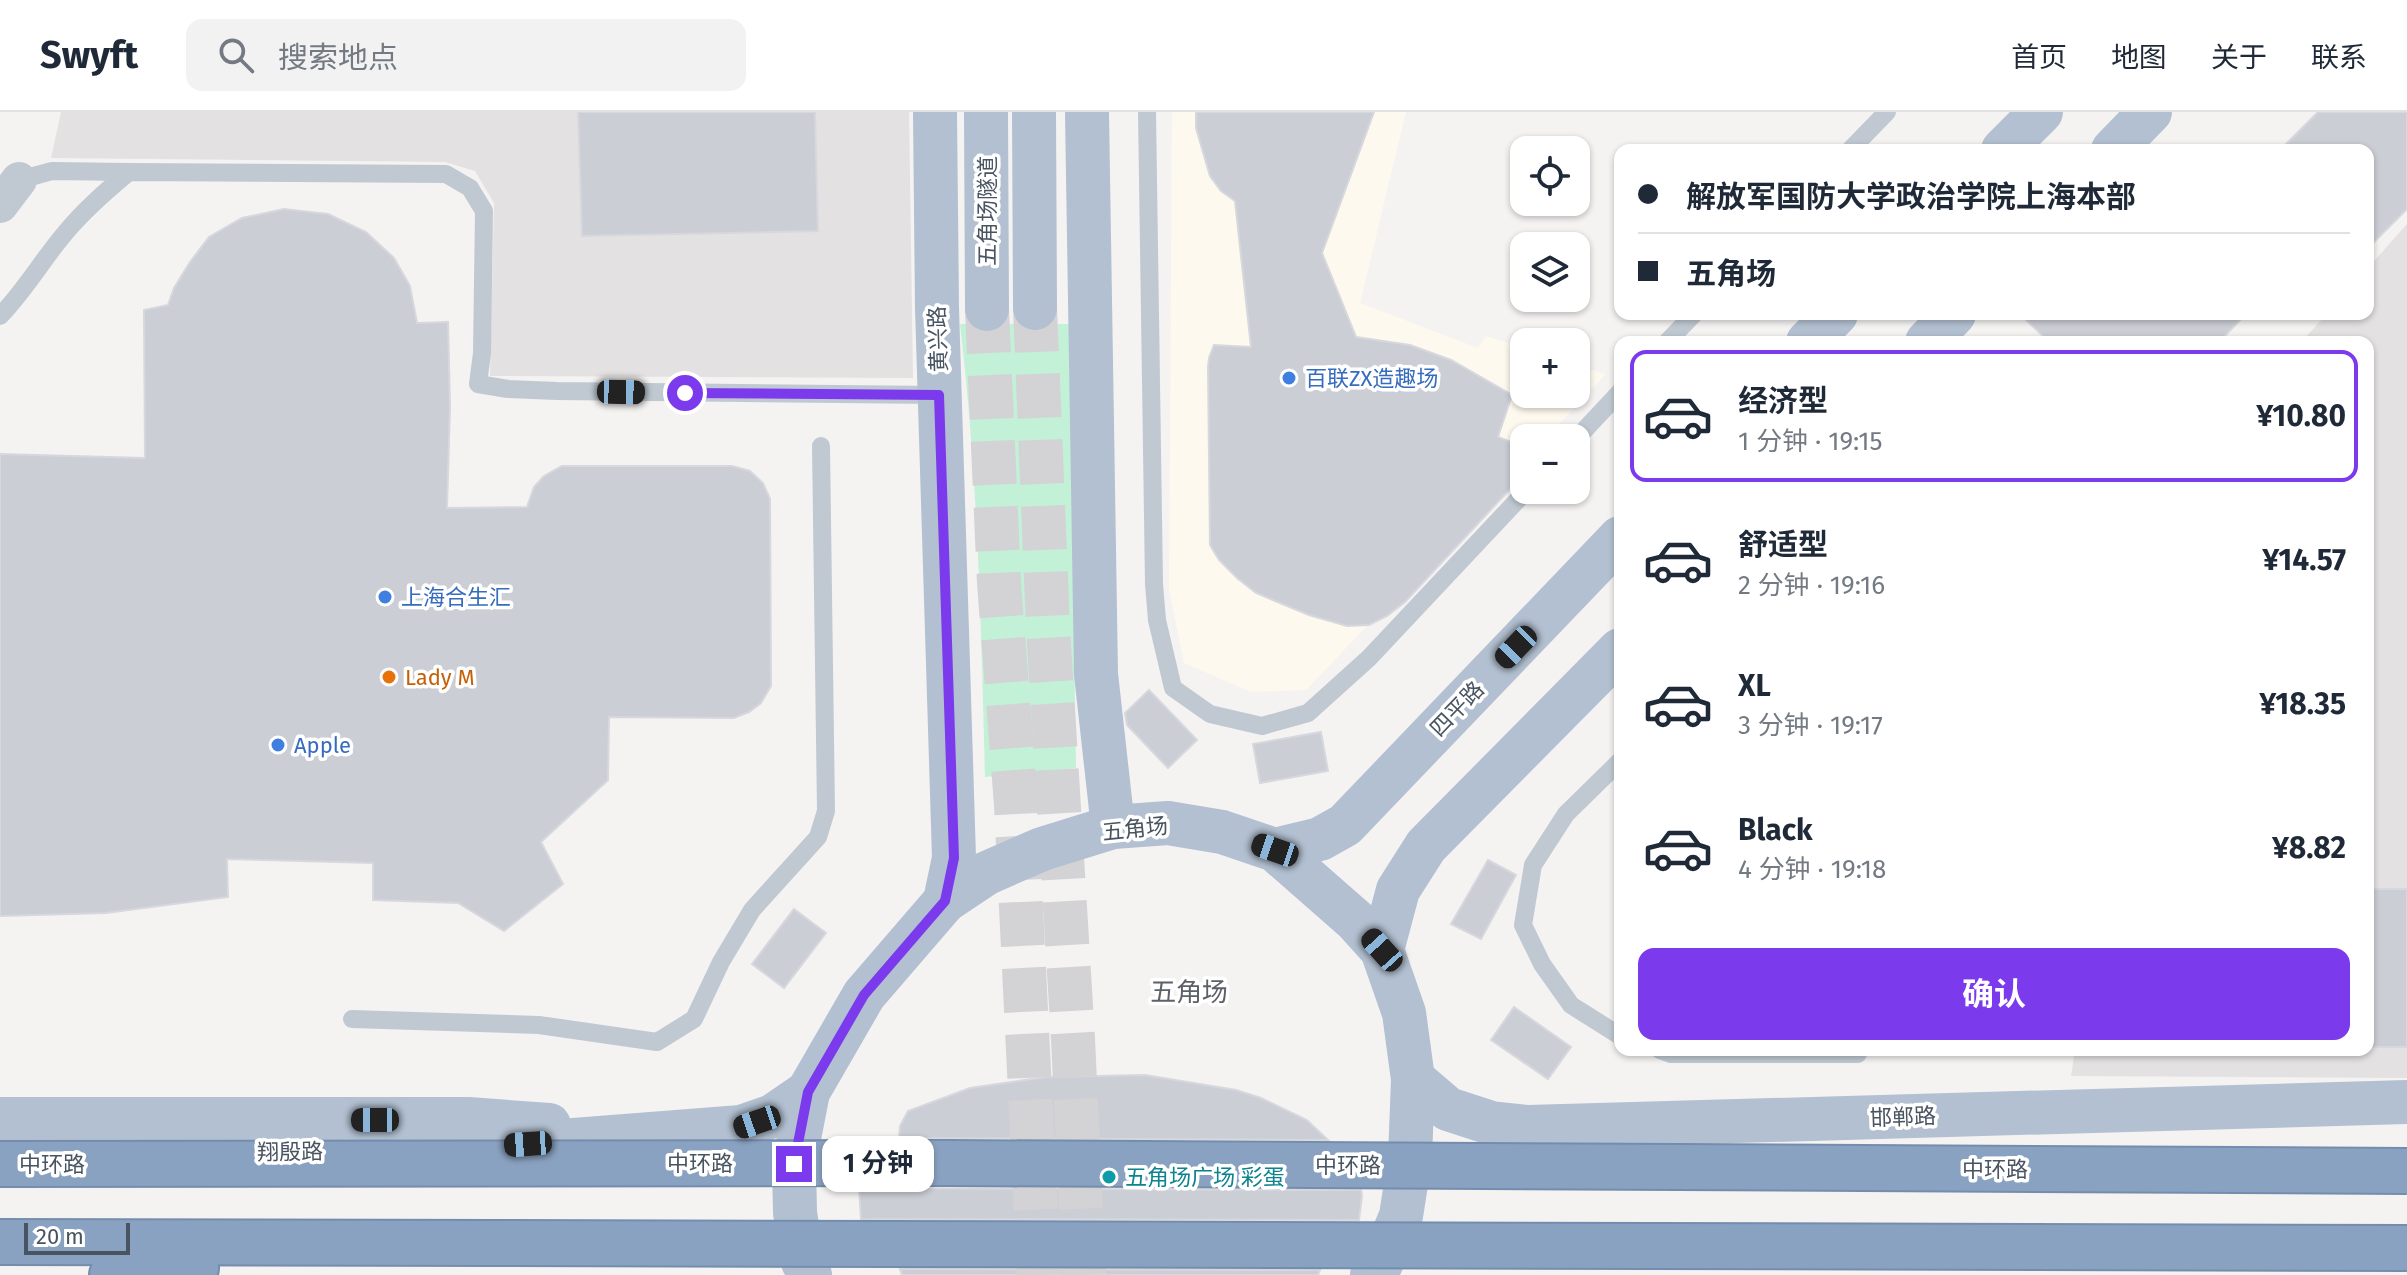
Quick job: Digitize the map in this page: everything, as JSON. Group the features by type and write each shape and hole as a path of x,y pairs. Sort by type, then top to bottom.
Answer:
{"highway":[{"path":"0,1143 497,1164"},
{"name":"中环路","path":"0,1164 965,1163 2407,1171"},
{"path":"0,1242 2407,1248"},
{"path":"112,1275 498,1243"}],"main road":[{"name":"黄兴路","path":"935,112 939,395 954,858 945,901"},
{"name":"五角场隧道","path":"986,112 987,309"},
{"path":"1034,112 1035,308"},
{"path":"1087,112 1096,674 1113,827"},
{"path":"2009,144 2041,112"},
{"path":"2119,144 2150,112"},
{"path":"1814,336 1830,320"},
{"path":"1933,336 1948,320"},
{"name":"四平路","path":"1275,850 1320,839 1345,825 1614,544"},
{"path":"1382,950 1398,890 1426,846 1614,656"},
{"name":"五角场","path":"810,1275 803,1262 795,1213 794,1164 808,1092 864,995 945,901 987,873 1028,855 1113,827 1168,823 1222,832 1275,850 1356,921 1382,950 1404,1013 1413,1079 1410,1158 1401,1216 1381,1264 1372,1275"},
{"name":"邯郸路","path":"1413,1079 1448,1109 1491,1123 1528,1127 2407,1102"},
{"name":"翔殷路","path":"0,1156 470,1148 675,1134 741,1127 773,1116 808,1092"},
{"name":"翔殷路","path":"0,1119 468,1119 675,1134"}],"lane":[{"path":"1147,112 1154,584 1157,620 1173,688 1210,714 1262,726 1308,713 1369,658 1514,504"},
{"path":"1856,144 1887,112"},
{"path":"9,192 52,171 446,174 470,188 484,211 482,353 478,384 557,391 939,395"},
{"path":"0,316 36,274 64,234 91,204 129,172"},
{"path":"1673,336 1688,320"},
{"path":"1590,424 1614,398"},
{"path":"352,1019 539,1025 657,1042 694,1019 721,962 752,910 818,837 826,811 821,446"},
{"path":"1614,767 1566,814 1533,865 1523,925 1542,964 1571,1005 1614,1032"}],"shaded area":[{"path":"61,112 909,112 913,378 490,376 494,203 475,171 445,162 51,158"},
{"path":"1172,112 1406,112 1360,303 1478,348 1486,336 1510,344 1510,408 1574,408 1559,424 1510,424 1510,476 1306,690 1251,692 1184,663 1169,589"},
{"path":"2407,224 2407,1078 2071,1076 2074,1056 2374,1056 2374,336 2307,336 2321,320 2374,320 2374,261"},
{"path":"1590,369 1606,374 1590,391"}],"green space":[{"path":"960,324 1069,324 1076,768 985,777 975,493"}],"building":[{"path":"578,112 815,112 818,231 582,236"},
{"name":"百联ZX造趣场","path":"1196,112 1374,112 1322,253 1356,337 1410,345 1451,360 1510,394 1498,437 1510,442 1510,489 1405,602 1369,625 1347,626 1309,615 1256,593 1219,560 1210,545 1209,358 1214,345 1251,347 1235,201 1221,191 1210,176 1196,128"},
{"path":"2318,112 2407,112 2407,209 2374,242 2374,144 2286,144"},
{"name":"上海合生汇","path":"284,209 328,214 366,232 394,258 410,286 417,323 448,322 450,406 447,508 527,507 534,487 544,476 562,466 732,466 750,471 763,483 770,499 771,686 761,703 734,718 609,717 608,780 541,842 563,884 504,931 458,903 373,900 373,863 227,859 228,897 106,913 0,916 0,454 145,458 144,310 168,305 174,288 209,237 242,218"},
{"path":"2026,320 2240,320 2225,336 2043,336"},
{"path":"1149,690 1197,740 1168,768 1127,725 1125,713"},
{"path":"1321,732 1328,771 1260,783 1253,744"},
{"path":"1488,860 1516,875 1481,939 1451,924"},
{"path":"2374,889 2407,889 2407,1047 2374,1047"},
{"path":"794,909 826,933 784,988 752,964"},
{"path":"1514,1007 1571,1047 1548,1079 1491,1040"},
{"path":"1145,1075 1236,1090 1261,1098 1307,1120 1328,1140 899,1138 900,1126 908,1111 970,1088 1046,1077"},
{"path":"859,1188 1361,1190 1362,1196 1359,1220 861,1219"},
{"path":"900,1269 1320,1270 1318,1275 902,1275"}],"tunnel":[{"path":"1035,308 1048,627 1084,1275"},
{"path":"987,309 999,583 1016,805 1039,1275"}],"place":[{"name":"百联ZX造趣场","path":"1289,378"},
{"name":"上海合生汇","path":"385,597"},
{"name":"Lady M","path":"389,677"},
{"name":"Apple","path":"278,745"},
{"name":"五角场广场 彩蛋","path":"1109,1177"}],"district":[{"name":"五角场","path":"1189,992"}],"route":[{"path":"685,393 939,395 954,858 945,901 864,995 808,1092 794,1164"}]}
